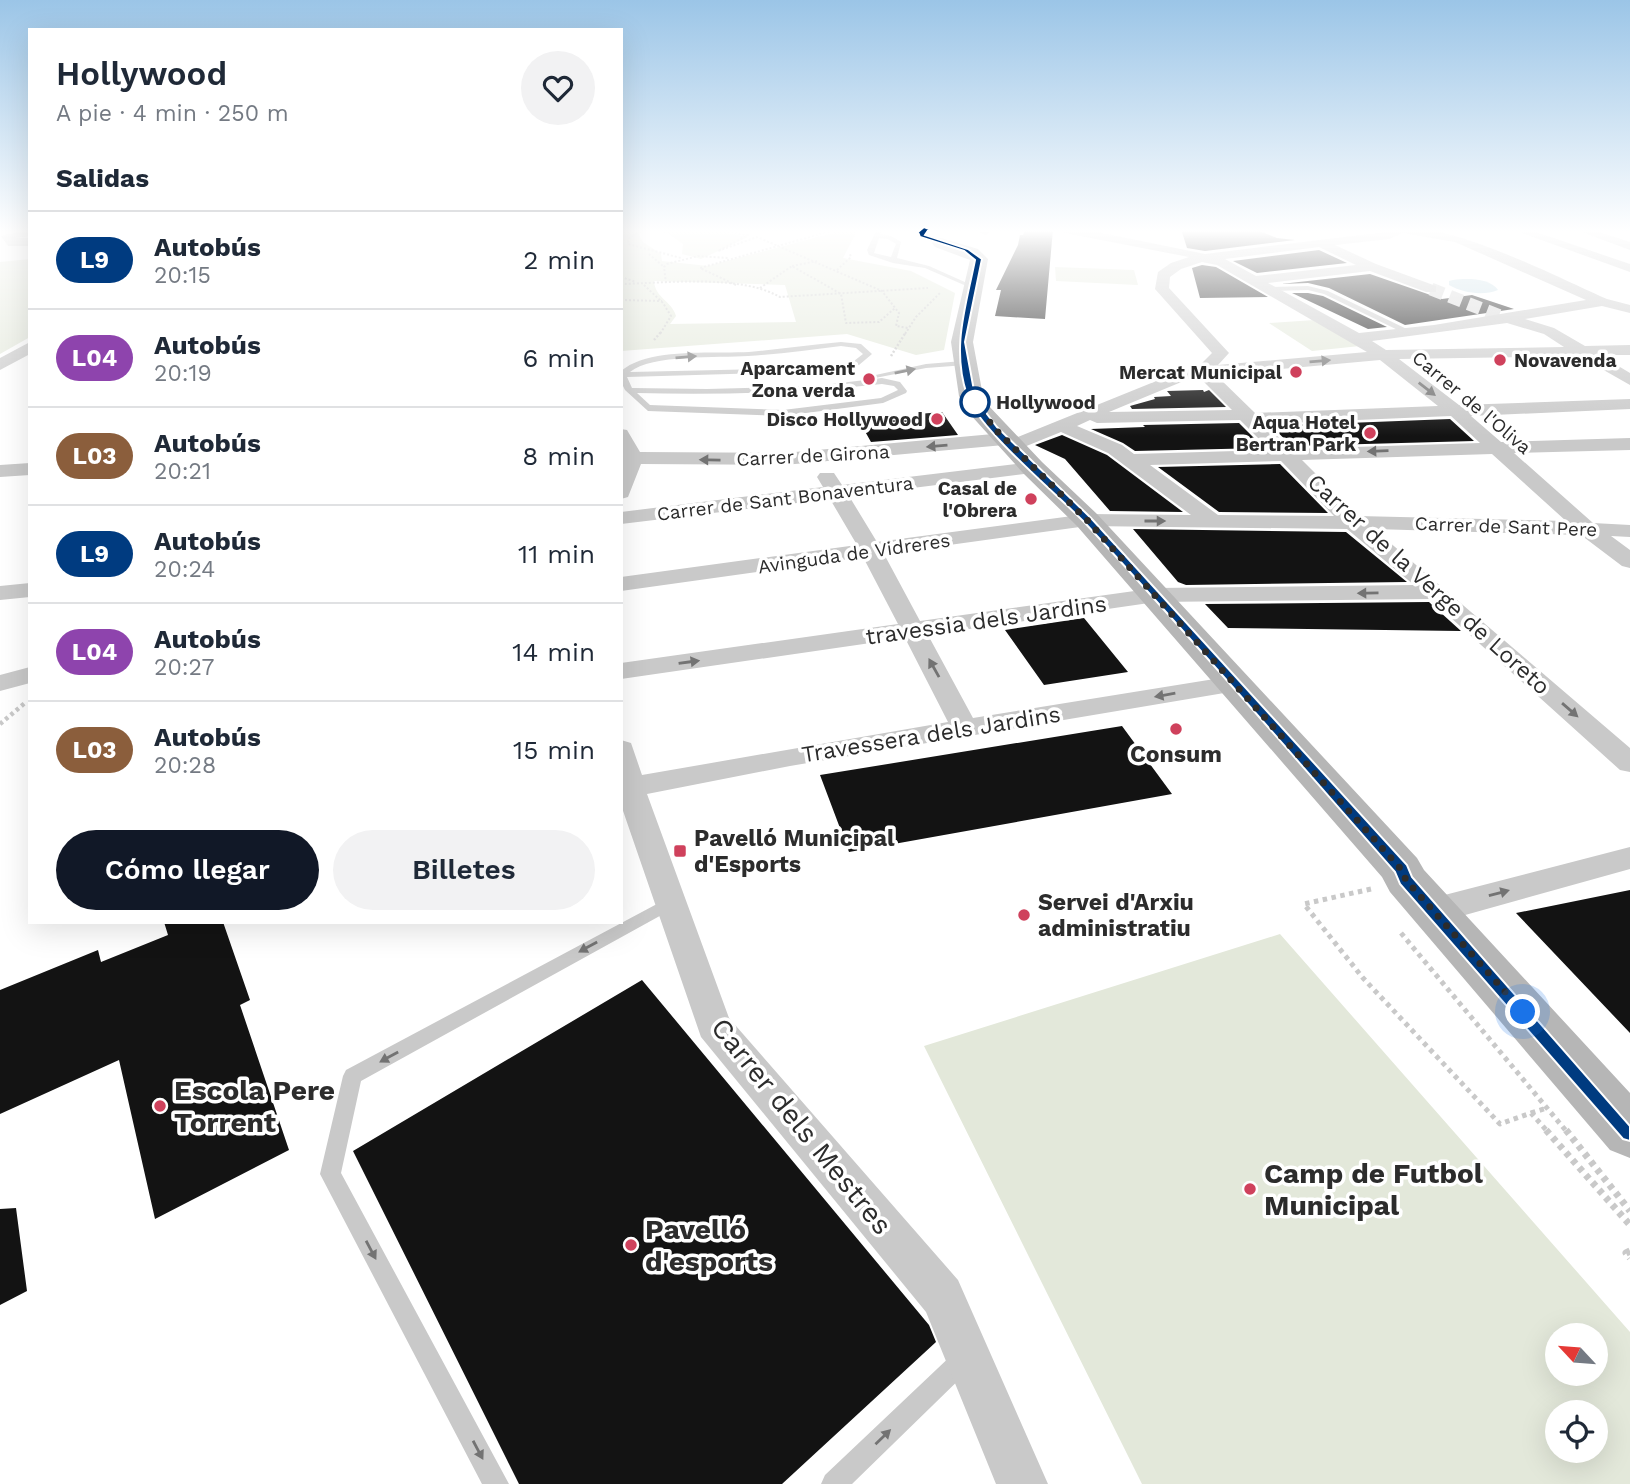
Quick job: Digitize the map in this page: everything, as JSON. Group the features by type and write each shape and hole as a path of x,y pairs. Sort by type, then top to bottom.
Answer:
{"main road":[{"path":"970,298 962,333 964,363 971,396 1008,442 1087,520 1156,595 1401,869 1406,880 1630,1132"},
{"path":"981,298 975,325 976,355 983,391 1008,442"}],"street":[{"path":"1171,298 1221,353 1203,371"},
{"name":"Carrer de l'Oliva","path":"1288,298 1383,355 1455,411 1587,529 1630,561"},
{"path":"1594,298 1630,309"},
{"path":"1356,338 1602,302"},
{"path":"1506,318 1549,331 1630,380"},
{"path":"1,364 28,348"},
{"name":"Carrer de Girona","path":"627,458 753,460 1008,442 1071,422 1187,374 1203,371 1383,355 1630,350"},
{"path":"1,364 28,365"},
{"name":"Carrer de la Verge de Loreto","path":"1203,371 1352,522 1436,592 1630,763"},
{"path":"1071,422 1630,404"},
{"path":"1071,422 1132,460 1213,521"},
{"path":"623,437 630,447 623,481"},
{"path":"1132,460 1630,444"},
{"path":"816,457 871,551 965,729"},
{"name":"Carrer de Sant Bonaventura","path":"623,518 1033,468"},
{"path":"0,471 28,469"},
{"name":"Carrer de Sant Pere","path":"1087,520 1352,522 1630,531"},
{"name":"Avinguda de Vidreres","path":"623,584 1087,520"},
{"path":"0,593 28,590"},
{"name":"travessia dels Jardins","path":"623,671 913,632 1156,595 1436,592"},
{"path":"0,683 28,676"},
{"name":"Travessera dels Jardins","path":"630,788 1233,684"},
{"name":"Carrer dels Mestres","path":"623,758 630,788 714,1026 938,1291 1022,1484"},
{"path":"1433,911 1630,858"}],"lane":[{"path":"1339,298 1411,332"},
{"path":"623,373 631,367 658,359 748,354 841,344 858,346 868,354 856,363 802,370 623,374"},
{"path":"847,385 926,366 964,363"},
{"path":"623,376 629,390 648,408 783,413 883,400 903,391 897,384 882,381 815,389 629,390"},
{"path":"496,1484 330,1174 352,1076 670,902"},
{"path":"834,1484 966,1357"}],"path":[{"path":"648,345 660,335 671,316 659,298"},
{"path":"842,298 846,323 879,322 895,308"},
{"path":"888,298 899,313 896,326 908,328"},
{"path":"890,356 908,328 936,298"},
{"path":"623,300 662,301"},
{"path":"0,724 20,710 28,700"},
{"path":"1379,887 1304,904 1363,978 1500,1124 1556,1105"},
{"path":"1429,969 1630,1211"},
{"path":"1531,1113 1630,1225"},
{"path":"1630,1251 1626,1253 1630,1258"}],"shaded area":[{"path":"0,298 28,298 28,338 0,354"},
{"path":"623,298 663,298 676,316 670,324 796,322 789,298 954,298 944,350 916,355 847,334 623,351"},
{"path":"1315,320 1360,346 1312,351 1269,323"},
{"name":"Camp de Futbol Municipal","path":"1280,934 1630,1332 1630,1484 1142,1484 924,1046"}],"building":[{"path":"999,298 1047,298 1045,319 995,316"},
{"path":"1303,298 1328,298 1387,327 1368,329"},
{"path":"1350,298 1482,298 1514,309 1405,325"},
{"path":"1209,390 1226,407 1132,409 1130,406 1155,399 1154,397 1171,396 1167,391"},
{"path":"942,412 958,435 871,442 858,419"},
{"name":"Aqua Hotel Bertran Park","path":"1450,419 1474,441 1292,446 1271,426"},
{"path":"1239,423 1264,448 1135,451 1091,429 1145,427 1143,425"},
{"path":"1062,435 1107,455 1183,512 1110,511 1065,459 1035,445"},
{"path":"1280,464 1328,513 1219,512 1158,467"},
{"path":"1133,529 1346,532 1407,582 1186,585 1178,582"},
{"path":"1429,602 1461,631 1228,628 1205,604"},
{"path":"1084,618 1128,672 1044,685 1005,630"},
{"path":"1122,726 1172,794 849,852 820,775"},
{"path":"1630,890 1630,1033 1516,913"},
{"path":"165,924 224,924 250,1000 240,1005 289,1150 155,1219 119,1060 0,1114 0,990 98,950 101,962 168,935"},
{"name":"Pavelló d'esports","path":"642,980 929,1325 936,1342 782,1484 519,1484 353,1151"},
{"path":"16,1208 27,1291 0,1305 0,1209"}],"tunnel":[{"path":"1455,298 1505,318"}],"bus line":[{"name":"L9","path":"970,298 962,333 962,351 971,396 977,407 994,428 1087,520 1156,595 1401,869 1406,880 1630,1132"}],"place":[{"name":"Novavenda","path":"1500,360"},
{"name":"Mercat Municipal","path":"1296,372"},
{"name":"Aparcament Zona verda","path":"869,379"},
{"name":"Hollywood","path":"975,402"},
{"name":"Disco Hollywood","path":"937,419"},
{"name":"Aqua Hotel Bertran Park","path":"1370,433"},
{"name":"Casal de l'Obrera","path":"1031,499"},
{"name":"Consum","path":"1176,729"},
{"name":"Pavelló Municipal d'Esports","path":"680,851"},
{"name":"Servei d'Arxiu administratiu","path":"1024,915"},
{"name":"Escola Pere Torrent","path":"160,1106"},
{"name":"Camp de Futbol Municipal","path":"1250,1189"},
{"name":"Pavelló d'esports","path":"631,1245"}],"route":[{"path":"975,402 994,428 1087,520 1156,595 1401,869 1406,880 1523,1012"}]}
